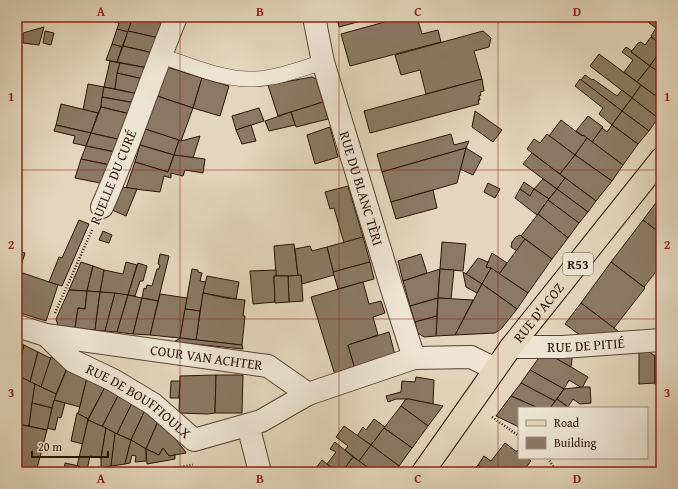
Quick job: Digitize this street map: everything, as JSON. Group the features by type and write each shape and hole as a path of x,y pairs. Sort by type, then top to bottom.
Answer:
{"main road":[{"name":"RUE D'ACOZ","path":"423,472 511,347 661,160"}],"street":[{"name":"RUELLE DU CURÉ","path":"102,206 112,184 176,17"},
{"name":"RUE DU BLANC TÈRI","path":"314,17 323,62 390,286 414,358"},
{"name":"RUE DE BOUFFIOULX","path":"17,326 46,335 73,361 113,380 153,404 194,440 261,421 308,394"},
{"name":"COUR VAN ACHTER","path":"46,335 268,366 308,394"},
{"name":"RUE DE PITIÉ","path":"511,347 562,347 661,340"},
{"path":"308,394 414,358 471,357 495,369"},
{"path":"248,424 260,472"}],"lane":[{"path":"160,56 228,77 250,80 278,75 323,62"}],"path":[{"name":"RUELLE DU CURÉ","path":"46,335 102,206"},
{"path":"472,402 518,435"},
{"path":"148,472 194,465 194,440"},
{"path":"549,459 554,468 553,472"}],"building":[{"path":"17,17 19,17 22,29 17,30"},
{"path":"105,17 133,17 128,32 117,29 119,23 105,19"},
{"path":"133,17 165,23 159,38 128,31"},
{"path":"138,17 168,17 165,23"},
{"path":"337,17 360,17 361,21 339,27"},
{"path":"360,17 376,17 361,21"},
{"path":"403,17 417,17 422,34 438,30 441,42 350,66 341,34"},
{"path":"641,17 661,17 661,45 651,36 656,28"},
{"path":"44,27 39,45 23,43 23,33"},
{"path":"117,29 128,32 122,47 112,44"},
{"path":"45,31 54,33 51,45 43,43"},
{"path":"128,31 159,38 153,53 123,46"},
{"path":"483,31 491,38 489,47 474,51 482,79 426,94 420,70 401,75 395,55"},
{"path":"651,37 661,45 661,50 650,66 631,52 638,43 641,42 645,45"},
{"path":"112,44 122,47 117,62 106,60"},
{"path":"123,46 153,53 148,68 117,62"},
{"path":"626,47 650,66 637,82 624,72 633,60 622,52"},
{"path":"661,50 661,74 650,66"},
{"path":"599,54 641,85 632,98 590,66"},
{"path":"110,61 120,63 115,89 104,87"},
{"path":"120,63 148,68 143,79 117,73"},
{"path":"650,66 661,74 661,100 637,82"},
{"path":"167,67 202,78 193,108 157,96"},
{"path":"117,73 143,79 138,94 115,89"},
{"path":"585,75 617,96 622,90 632,98 622,111 581,80"},
{"path":"312,77 316,79 323,102 278,116 268,85"},
{"path":"202,78 229,86 220,116 193,108"},
{"path":"482,79 484,91 480,92 480,100 478,100 479,104 370,133 364,111"},
{"path":"580,79 622,111 612,125 599,114 603,108 575,86"},
{"path":"88,84 104,87 101,107 98,113 83,110"},
{"path":"641,85 661,100 661,114 658,118 632,98"},
{"path":"104,87 138,94 135,103 102,97"},
{"path":"157,96 193,108 181,141 145,129"},
{"path":"102,97 135,103 130,114 101,107"},
{"path":"632,98 658,118 649,131 622,111"},
{"path":"323,102 328,119 296,127 291,112"},
{"path":"61,104 98,113 91,133 56,125"},
{"path":"101,107 130,114 121,140 91,133"},
{"path":"259,108 264,121 236,130 232,116"},
{"path":"475,111 502,130 493,142 472,127"},
{"path":"622,111 649,131 638,144 612,125"},
{"path":"291,112 295,125 269,131 265,121"},
{"path":"588,116 603,127 592,142 576,131"},
{"path":"561,120 582,136 583,135 587,138 575,155 549,136"},
{"path":"56,125 91,133 86,146 73,143 75,136 54,131"},
{"path":"251,125 256,141 242,144 236,130"},
{"path":"612,125 638,144 623,165 592,142 602,128 607,132"},
{"path":"330,127 338,157 315,164 307,135"},
{"path":"145,129 179,140 174,155 140,145"},
{"path":"91,133 121,140 115,152 86,146"},
{"path":"451,134 454,145 469,141 466,148 382,172 377,154"},
{"path":"547,134 575,155 560,174 527,149 534,139 540,143"},
{"path":"200,136 193,158 174,155 179,140 181,141"},
{"path":"587,138 623,165 612,181 575,155"},
{"path":"140,145 174,155 168,172 135,162"},
{"path":"86,146 115,152 110,165 81,159"},
{"path":"466,148 482,158 473,175 460,169"},
{"path":"466,148 457,183 391,202 382,172"},
{"path":"532,153 565,178 557,189 523,164"},
{"path":"174,155 205,159 203,173 185,170 183,176 171,173 171,178 164,176 160,192 126,188 135,162 168,172"},
{"path":"575,155 612,181 596,201 560,174"},
{"path":"81,159 110,165 105,184 75,178"},
{"path":"565,178 596,201 588,212 557,189"},
{"path":"543,179 557,189 549,199 534,189"},
{"path":"524,182 534,189 530,196 520,189"},
{"path":"488,183 500,189 495,198 484,192"},
{"path":"115,186 137,189 126,216 105,207"},
{"path":"348,186 363,237 344,243 334,208 330,209 325,192"},
{"path":"520,189 530,196 534,189 549,199 537,215 515,198"},
{"path":"557,189 588,212 579,223 548,200"},
{"path":"433,190 437,208 396,219 391,202"},
{"path":"661,196 661,234 643,220"},
{"path":"548,200 579,223 568,238 538,214"},
{"path":"538,214 568,238 552,259 521,236"},
{"path":"79,220 89,224 62,286 49,282 59,257 62,258"},
{"path":"643,220 661,234 661,265 644,287 611,262"},
{"path":"103,231 112,235 109,243 99,240"},
{"path":"520,235 525,239 517,251 511,247 512,242"},
{"path":"363,237 370,262 333,272 327,247"},
{"path":"525,239 552,259 528,293 499,274"},
{"path":"442,242 466,244 463,271 440,269"},
{"path":"294,244 298,276 276,276 274,246"},
{"path":"310,246 312,251 327,247 334,275 302,284 301,275 298,276 295,249"},
{"path":"17,250 25,253 19,272 17,271"},
{"path":"492,253 507,263 499,274 486,267"},
{"path":"160,254 169,256 158,301 142,298 144,288 146,289 147,285 152,286 157,269 159,269 160,265 158,264"},
{"path":"421,254 427,273 403,281 398,261"},
{"path":"478,258 488,262 486,267 491,268 482,284 466,274"},
{"path":"81,262 93,266 87,291 69,290"},
{"path":"126,262 137,265 128,295 100,292 104,270 123,274"},
{"path":"370,262 374,279 338,289 333,272"},
{"path":"611,262 645,288 614,328 581,303"},
{"path":"138,263 147,266 143,281 140,281 135,296 128,295"},
{"path":"93,266 104,270 100,292 87,291"},
{"path":"491,268 528,293 517,309 482,284"},
{"path":"192,269 198,270 198,272 202,273 200,281 206,282 200,311 185,309"},
{"path":"440,269 438,298 410,306 403,281"},
{"path":"440,269 454,270 451,299 438,298"},
{"path":"276,270 276,276 274,276 275,302 253,304 250,271"},
{"path":"17,271 58,285 46,321 17,312"},
{"path":"463,272 482,284 477,293 466,287"},
{"path":"301,275 303,301 289,302 288,276"},
{"path":"207,276 239,282 236,299 203,293"},
{"path":"274,276 288,276 289,302 275,303"},
{"path":"363,282 369,304 381,301 385,313 373,317 378,335 348,345 355,369 335,375 311,297"},
{"path":"482,284 517,309 501,329 495,333 455,335"},
{"path":"69,290 87,291 85,309 78,308 75,328 58,326 56,319"},
{"path":"87,291 100,292 95,330 75,328 78,308 85,309"},
{"path":"100,292 115,293 105,331 95,330"},
{"path":"115,293 128,295 117,332 105,331"},
{"path":"203,293 245,300 242,345 196,340"},
{"path":"160,294 187,298 180,338 150,335"},
{"path":"128,295 142,298 133,334 117,332"},
{"path":"142,298 158,301 150,335 133,334"},
{"path":"438,298 437,316 415,322 410,306"},
{"path":"438,298 473,300 455,335 436,336"},
{"path":"581,303 618,331 615,336 584,338 565,324"},
{"path":"185,309 200,311 196,340 180,338"},
{"path":"437,316 436,336 424,337 418,333 415,322"},
{"path":"389,332 395,355 355,369 348,345"},
{"path":"180,338 242,345 243,349 174,342"},
{"path":"17,343 24,345 17,375"},
{"path":"24,345 38,352 30,382 17,375"},
{"path":"642,347 655,356 655,383 639,384 639,348"},
{"path":"544,351 588,377 582,388 569,380 564,389 530,370"},
{"path":"573,351 571,367 545,352"},
{"path":"38,352 52,359 41,387 30,382"},
{"path":"655,355 661,355 661,384 655,384"},
{"path":"51,357 68,366 56,394 41,387"},
{"path":"68,366 87,378 80,407 54,400"},
{"path":"530,370 564,389 555,401 521,383"},
{"path":"17,375 35,384 29,426 17,424"},
{"path":"216,375 215,413 179,413 180,376"},
{"path":"216,375 243,375 242,413 215,413"},
{"path":"416,377 434,380 433,404 407,399 396,399 388,402 386,396 401,392 402,381 415,382"},
{"path":"87,378 105,387 88,419 78,414"},
{"path":"171,381 180,381 179,398 170,398"},
{"path":"521,383 555,401 551,407 536,407 511,396"},
{"path":"35,384 56,394 52,408 32,403"},
{"path":"105,387 119,394 102,427 88,420"},
{"path":"590,387 591,403 580,404 573,399 568,407 557,399 564,389"},
{"path":"119,394 133,401 117,434 102,427"},
{"path":"511,396 536,407 518,407 518,427 496,416"},
{"path":"407,399 443,406 428,426 401,406"},
{"path":"557,399 568,407 551,407"},
{"path":"54,400 65,403 61,418 58,417 55,430 47,428"},
{"path":"133,401 146,408 131,440 117,434"},
{"path":"32,403 52,408 47,430 29,426"},
{"path":"401,406 428,426 412,448 384,428"},
{"path":"146,408 159,419 146,449 131,440"},
{"path":"77,413 88,419 83,444 71,441"},
{"path":"159,419 186,453 169,456 163,448 159,455 146,449"},
{"path":"374,419 385,427 371,445 357,436 363,427 366,430"},
{"path":"88,420 106,428 101,458 90,456 87,470 77,472 79,466 77,466"},
{"path":"17,424 47,430 36,472 17,472"},
{"path":"344,426 371,445 359,461 345,450 348,446 336,437"},
{"path":"106,428 115,433 114,447 111,466 101,468 101,458"},
{"path":"384,428 412,448 399,466 371,445"},
{"path":"115,433 131,440 125,464 111,466"},
{"path":"131,440 146,449 146,461 135,462 136,456 132,455 130,463 125,464"},
{"path":"335,442 353,457 342,472 338,472 327,464 336,452 330,449"},
{"path":"505,443 517,452 517,450 518,451 518,459 528,459 531,461 522,472 488,472 478,465 484,456 491,461"},
{"path":"371,445 399,466 394,472 374,472 359,461"},
{"path":"163,448 169,456 175,455 175,459 147,464 146,449 159,455"},
{"path":"353,457 359,461 374,472 342,472"},
{"path":"322,460 327,464 338,472 313,472"},
{"path":"65,463 79,466 77,472 64,472"},
{"path":"478,465 488,472 472,472"},
{"path":"250,469 251,472 210,472"}]}
